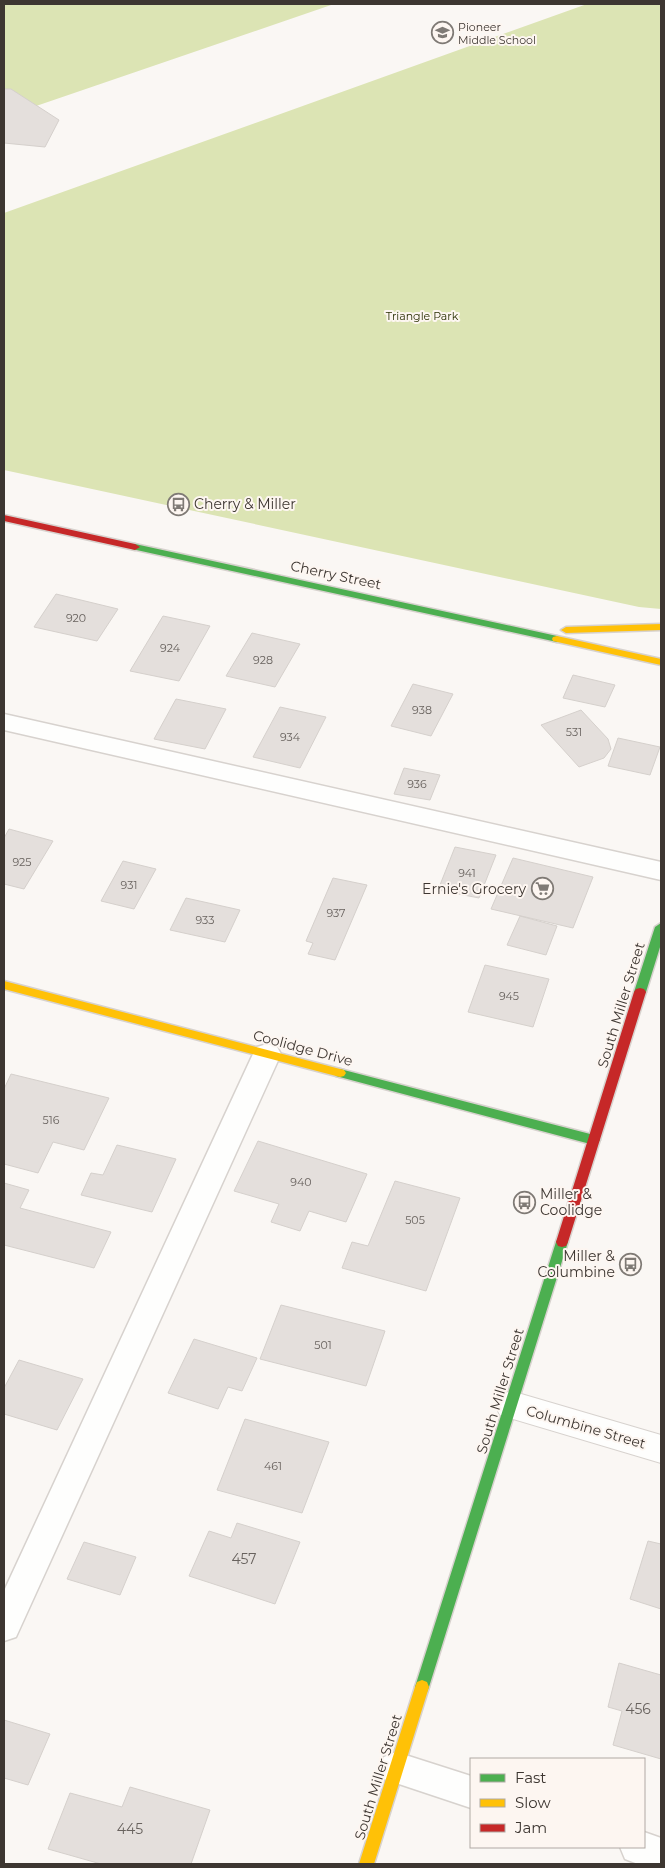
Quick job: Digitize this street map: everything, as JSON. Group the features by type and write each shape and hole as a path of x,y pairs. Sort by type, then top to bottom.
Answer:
{"main road":[{"name":"Cherry Street","path":"4,518 661,662"},
{"path":"517,630 661,627"},
{"name":"South Miller Street","path":"366,1864 594,1140 655,966 661,927"},
{"name":"Coolidge Drive","path":"4,985 594,1140"}],"street":[{"name":"Columbine Street","path":"511,1405 661,1449"}],"lane":[{"path":"4,722 661,871"},
{"path":"4,1626 266,1054"},
{"path":"396,1768 470,1792"},
{"path":"640,1848 661,1855"}],"green space":[{"path":"4,4 334,4 4,117"},
{"name":"Triangle Park","path":"587,4 661,4 661,609 639,607 4,470 4,213"}],"building":[{"path":"4,89 11,89 59,120 45,147 4,143"},
{"path":"56,594 118,609 97,641 34,627"},
{"path":"163,616 210,626 179,681 130,671"},
{"path":"252,633 300,644 275,687 226,676"},
{"path":"573,675 615,685 605,707 563,698"},
{"path":"413,684 453,694 431,736 391,726"},
{"path":"176,699 226,709 205,749 154,739"},
{"path":"280,707 326,717 300,768 253,757"},
{"path":"581,710 608,739 611,749 604,758 579,767 541,725"},
{"path":"618,738 660,747 650,775 608,766"},
{"path":"404,768 440,775 430,800 394,794"},
{"path":"9,829 53,841 24,889 4,884 4,838"},
{"path":"455,847 496,855 479,898 438,890"},
{"path":"513,858 593,877 573,928 491,909"},
{"path":"123,861 156,869 134,909 101,901"},
{"path":"333,878 367,885 335,960 308,954 313,943 306,941"},
{"path":"186,898 240,910 225,942 170,930"},
{"path":"520,916 557,926 546,955 507,945"},
{"path":"485,965 549,979 533,1027 468,1012"},
{"path":"11,1074 109,1098 84,1150 53,1142 38,1173 4,1164 4,1089"},
{"path":"258,1141 367,1174 346,1222 309,1211 300,1231 271,1222 279,1204 234,1191"},
{"path":"117,1145 176,1159 152,1212 81,1195 91,1173 103,1175"},
{"path":"395,1181 460,1198 426,1291 342,1268 352,1242 368,1246"},
{"path":"4,1183 29,1190 20,1208 111,1232 94,1268 4,1245"},
{"path":"281,1305 385,1331 366,1386 260,1359"},
{"path":"194,1339 257,1358 242,1391 228,1387 218,1409 168,1393"},
{"path":"19,1360 83,1379 57,1430 4,1414 4,1388"},
{"path":"245,1419 329,1442 302,1513 217,1490"},
{"path":"237,1523 300,1542 275,1604 189,1576 209,1531 231,1538"},
{"path":"648,1541 661,1544 661,1609 630,1599"},
{"path":"84,1542 136,1557 120,1595 67,1579"},
{"path":"619,1663 661,1675 661,1759 613,1745 622,1711 608,1707"},
{"path":"4,1720 50,1734 28,1785 4,1778"},
{"path":"130,1787 210,1810 191,1864 101,1864 48,1849 70,1793 122,1807"}],"traffic: fast":[{"path":"135,547 557,639"},
{"path":"640,992 661,927"},
{"path":"340,1073 594,1140"},
{"path":"422,1687 562,1242"}],"traffic: slow":[{"path":"566,630 661,627"},
{"path":"557,639 661,662"},
{"path":"4,985 340,1073"},
{"path":"366,1864 422,1687"}],"traffic: jam":[{"path":"4,518 135,547"},
{"path":"562,1242 640,992"}],"place":[{"name":"Pioneer Middle School","path":"442,33"},
{"name":"Cherry & Miller","path":"178,504"},
{"name":"Ernie's Grocery","path":"542,889"},
{"name":"Miller & Coolidge","path":"524,1202"},
{"name":"Miller & Columbine","path":"631,1264"}]}
